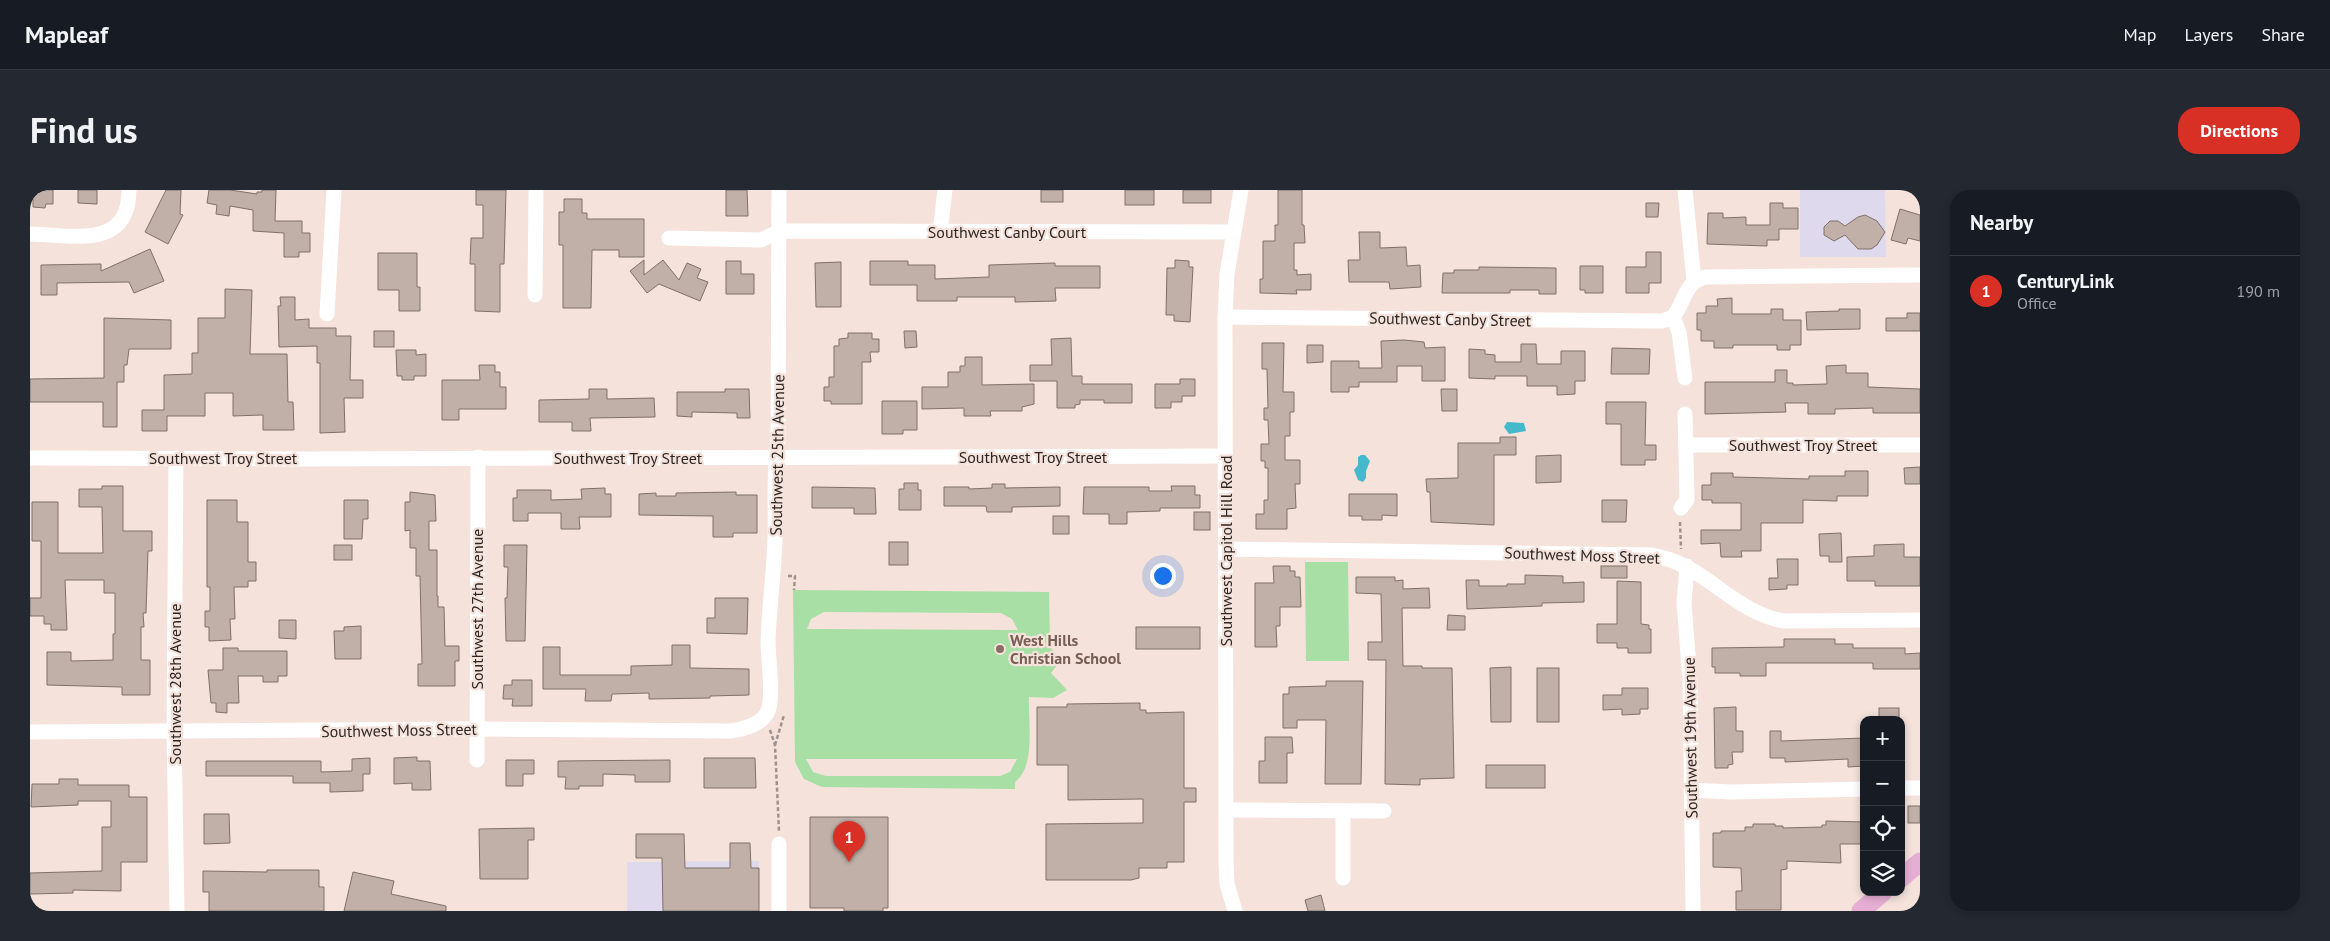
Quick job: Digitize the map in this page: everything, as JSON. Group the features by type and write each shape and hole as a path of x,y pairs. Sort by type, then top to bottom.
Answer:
{"main road":[{"path":"1905,875 1920,862"},
{"path":"1860,911 1878,896"}],"street":[{"path":"30,234 86,235 109,232 123,220 127,212 129,190"},
{"path":"327,314 334,190"},
{"path":"535,295 536,190"},
{"name":"Southwest 25th Avenue","path":"764,717 770,707 768,640 775,539 775,458 778,440 779,190"},
{"path":"940,232 945,190"},
{"name":"Southwest Capitol Hill Road","path":"1235,911 1227,884 1226,317 1227,274 1241,190"},
{"path":"1685,190 1694,282"},
{"path":"670,238 761,240 780,231"},
{"name":"Southwest Canby Court","path":"780,231 1234,232"},
{"path":"1685,378 1679,332 1673,317 1685,292 1694,282 1706,277 1920,275"},
{"name":"Southwest Canby Street","path":"1226,317 1662,321 1673,317"},
{"path":"1681,508 1687,500 1684,414"},
{"name":"Southwest Troy Street","path":"1686,445 1920,446"},
{"name":"Southwest Troy Street","path":"30,458 1226,456"},
{"name":"Southwest 27th Avenue","path":"477,760 478,457"},
{"name":"Southwest 28th Avenue","path":"176,458 174,730 177,911"},
{"name":"Southwest Moss Street","path":"1227,549 1641,554 1663,557 1687,566 1744,607 1770,618 1784,621 1920,620"},
{"name":"Southwest 19th Avenue","path":"1687,566 1684,603 1690,669 1693,911"},
{"name":"Southwest Moss Street","path":"30,732 477,729 730,731 750,726 764,717"},
{"path":"1905,788 1920,788"},
{"path":"1691,790 1732,792 1860,789"},
{"path":"1226,810 1384,811"},
{"path":"1343,811 1343,878"},
{"path":"779,844 779,911"}],"path":[{"path":"1681,508 1680,548 1687,566"},
{"path":"764,717 775,745 779,798 779,844"}],"shaded area":[{"path":"1800,190 1885,190 1886,257 1800,257"},
{"path":"759,861 759,911 627,911 627,862"}],"green space":[{"path":"1305,562 1348,562 1349,661 1306,661"},
{"path":"793,590 1049,592 1050,647 1061,660 1051,673 1067,690 1053,698 1029,697 1030,731 1028,755 1022,775 1015,782 1015,789 822,787 804,779 795,762","holes":["824,612 1001,613 1012,619 1018,630 807,629 811,619","806,759 1017,759 1010,772 1000,776 826,776 813,772"]}],"water":[{"path":"1507,422 1524,423 1526,431 1509,434 1504,427"},
{"path":"1365,455 1370,461 1366,471 1366,478 1363,482 1358,480 1354,470 1358,465 1358,457"}],"building":[{"path":"33,190 53,190 53,204 46,204 45,208 33,207"},
{"path":"78,190 97,190 97,204 78,203"},
{"path":"166,190 181,190 180,214 183,215 168,244 145,232"},
{"path":"209,190 230,190 257,194 257,192 262,192 262,190 276,190 275,221 302,221 302,233 310,233 310,252 299,252 299,257 284,257 284,233 253,231 253,210 230,206 229,216 216,214 217,205 207,203"},
{"path":"476,190 506,190 504,264 500,264 500,312 475,311 475,264 470,264 471,238 483,238 483,205 476,205"},
{"path":"726,190 747,190 748,216 726,216"},
{"path":"1041,190 1063,190 1063,202 1041,202"},
{"path":"1125,190 1154,190 1154,205 1125,205"},
{"path":"1183,190 1211,190 1211,203 1183,203"},
{"path":"1278,190 1302,190 1302,225 1304,225 1305,243 1294,243 1294,270 1297,270 1297,275 1311,274 1311,290 1296,290 1297,294 1260,293 1260,279 1263,279 1263,241 1275,241 1275,225 1278,225"},
{"path":"564,199 582,199 582,213 587,213 587,219 644,219 644,257 619,257 619,250 592,250 591,308 563,308 563,245 559,245 559,212 564,212"},
{"path":"1646,203 1659,203 1658,217 1646,217"},
{"path":"1770,203 1783,203 1783,208 1798,208 1798,229 1779,229 1779,240 1767,240 1767,246 1707,244 1708,213 1723,213 1723,218 1746,217 1746,225 1770,225"},
{"path":"1900,209 1920,215 1920,241 1908,238 1906,244 1891,240"},
{"path":"1865,215 1877,221 1885,232 1877,245 1871,249 1858,249 1845,235 1834,241 1824,235 1824,227 1830,221 1838,221 1845,226 1858,217"},
{"path":"1359,232 1380,232 1380,248 1406,247 1407,266 1420,265 1421,287 1390,289 1389,282 1349,282 1348,260 1360,260"},
{"path":"150,249 164,281 134,293 129,282 57,283 57,295 41,295 41,265 101,264 101,271"},
{"path":"1646,252 1661,252 1661,283 1649,283 1649,293 1626,293 1626,267 1646,267"},
{"path":"378,253 417,253 417,287 420,287 420,311 399,311 399,290 378,290"},
{"path":"644,260 644,275 663,260 679,280 687,263 701,269 697,278 708,282 700,301 659,284 647,293 630,271"},
{"path":"1175,260 1189,261 1189,267 1193,267 1190,322 1174,321 1174,315 1166,315 1167,268 1175,268"},
{"path":"726,261 741,261 741,274 754,274 754,294 726,294"},
{"path":"870,261 908,261 908,265 935,265 935,279 989,277 989,265 1055,263 1055,266 1100,266 1100,288 1055,288 1056,301 1015,302 1015,297 957,297 957,301 917,301 917,285 870,285"},
{"path":"841,262 841,307 816,307 815,263"},
{"path":"1580,266 1603,266 1603,293 1585,293 1585,290 1580,290"},
{"path":"1479,267 1556,268 1556,294 1539,294 1539,290 1510,290 1510,293 1442,293 1443,273 1454,273 1454,270 1479,270"},
{"path":"225,289 252,290 250,354 287,354 288,402 293,402 294,430 263,430 263,415 233,416 233,393 205,393 205,416 167,416 167,431 142,431 142,410 164,410 164,375 192,374 192,353 198,353 198,318 225,318"},
{"path":"280,297 295,297 295,320 309,319 309,328 336,328 336,336 351,336 350,380 363,380 363,398 344,398 345,432 320,433 320,363 317,363 317,346 279,347 278,306 281,306"},
{"path":"1732,298 1732,314 1771,314 1771,309 1783,309 1783,320 1801,320 1801,345 1790,345 1790,350 1777,350 1777,345 1733,345 1733,348 1714,348 1714,341 1701,341 1701,330 1697,330 1697,313 1706,313 1706,306 1718,306 1717,299"},
{"path":"1839,309 1860,309 1860,329 1807,330 1806,312 1839,311"},
{"path":"1907,313 1920,313 1920,331 1886,331 1886,318 1907,318"},
{"path":"104,318 171,320 171,349 129,349 127,365 124,365 124,382 117,382 117,427 103,427 103,402 30,402 30,379 104,378"},
{"path":"374,331 394,331 394,347 374,347"},
{"path":"904,331 916,331 917,347 905,348"},
{"path":"848,333 872,333 872,339 879,339 879,352 870,352 871,362 862,362 862,404 831,404 831,401 824,401 824,387 829,387 829,377 834,377 834,346 839,346 839,339 848,338"},
{"path":"1071,338 1072,376 1082,376 1082,384 1132,384 1132,403 1104,403 1104,400 1080,400 1080,404 1075,405 1075,408 1057,408 1057,381 1030,381 1030,365 1052,365 1051,339"},
{"path":"1404,340 1424,342 1425,348 1445,347 1445,381 1422,381 1422,366 1397,366 1397,382 1359,382 1359,387 1349,387 1349,392 1331,392 1331,361 1359,361 1359,368 1382,368 1381,341"},
{"path":"1262,343 1284,343 1283,392 1294,392 1294,412 1290,412 1290,436 1285,436 1285,460 1300,460 1300,484 1295,484 1296,508 1287,509 1287,529 1256,529 1256,514 1264,514 1264,500 1268,500 1268,468 1265,468 1265,461 1261,461 1261,444 1269,444 1268,420 1264,420 1264,408 1268,408 1267,369 1262,369"},
{"path":"1521,344 1536,344 1537,364 1561,364 1561,351 1585,351 1585,381 1575,381 1575,394 1557,395 1557,386 1527,386 1527,376 1495,376 1495,379 1469,378 1469,349 1485,350 1485,354 1495,355 1495,362 1521,362"},
{"path":"1307,345 1323,345 1323,362 1307,363"},
{"path":"1612,348 1650,349 1649,374 1611,374"},
{"path":"396,350 416,350 416,355 426,354 426,376 414,376 414,380 402,380 402,376 397,376"},
{"path":"965,357 982,357 982,385 1034,384 1034,404 1022,407 1022,411 990,411 991,416 964,416 964,408 922,409 922,387 948,387 948,372 960,372 960,366 965,366"},
{"path":"479,365 495,365 495,372 500,372 500,387 506,387 506,409 459,409 459,420 442,420 442,380 480,380"},
{"path":"1846,365 1846,373 1868,373 1868,387 1920,389 1920,413 1873,413 1873,408 1835,409 1835,414 1808,414 1808,403 1785,403 1786,412 1705,414 1705,382 1775,382 1775,370 1787,370 1787,383 1793,383 1793,385 1827,384 1826,366"},
{"path":"1180,379 1195,379 1195,396 1182,396 1182,402 1171,402 1171,408 1155,408 1155,384 1180,384"},
{"path":"589,389 607,389 607,399 654,398 655,417 590,418 591,431 572,431 572,422 539,422 539,400 589,399"},
{"path":"725,389 749,389 750,418 737,418 737,413 692,412 692,417 677,416 677,392 725,392"},
{"path":"1441,389 1457,389 1457,411 1442,411"},
{"path":"882,401 917,401 917,430 903,430 903,434 882,434"},
{"path":"1606,402 1646,402 1645,445 1656,445 1656,460 1645,460 1645,465 1621,465 1621,424 1606,424"},
{"path":"1500,437 1516,437 1516,455 1494,455 1494,525 1431,522 1430,492 1427,492 1426,479 1458,478 1458,443 1500,443"},
{"path":"1561,455 1561,482 1536,483 1536,456"},
{"path":"1920,467 1920,484 1905,484 1904,468"},
{"path":"1845,471 1868,471 1868,496 1837,496 1837,501 1803,500 1803,523 1761,523 1761,551 1741,551 1742,557 1721,557 1720,543 1701,544 1701,530 1741,530 1741,503 1712,503 1712,500 1702,500 1702,485 1711,485 1711,473 1733,473 1733,477 1809,479 1809,476 1845,476"},
{"path":"904,483 918,483 918,490 921,490 921,510 899,510 899,489 904,489"},
{"path":"992,484 1005,484 1005,488 1060,487 1060,506 1012,507 1012,512 987,512 986,506 944,506 944,487 992,488"},
{"path":"102,486 123,486 123,531 152,531 152,551 148,551 146,613 143,613 144,627 141,627 141,660 150,660 150,695 122,695 122,687 47,685 47,652 71,652 71,661 113,660 115,593 104,593 104,580 65,580 67,630 51,630 51,624 44,624 44,616 30,616 30,598 41,598 41,541 32,541 32,502 58,502 58,553 103,553 102,507 79,507 79,489 102,489"},
{"path":"1171,486 1195,486 1195,495 1200,495 1200,508 1160,508 1160,511 1127,512 1127,524 1109,524 1109,514 1083,514 1084,487 1149,487 1149,491 1172,491"},
{"path":"812,487 875,488 876,514 854,514 854,508 812,508"},
{"path":"605,488 605,494 611,494 611,517 579,517 580,529 561,529 561,513 528,513 528,521 513,521 513,498 517,498 517,490 551,490 551,500 582,499 581,489"},
{"path":"410,492 435,495 436,521 429,521 429,550 437,550 437,596 438,607 444,607 445,646 459,646 459,661 455,661 455,686 418,686 418,664 422,664 420,576 416,576 416,548 410,548 410,530 405,531 405,502 410,502"},
{"path":"736,492 736,495 757,495 757,533 733,533 733,537 713,537 713,516 639,515 639,494 656,493 656,496 676,496 676,493"},
{"path":"1349,494 1397,494 1397,516 1382,515 1382,520 1362,520 1362,516 1349,516"},
{"path":"207,500 237,500 237,522 248,522 248,562 256,562 256,581 248,581 248,587 234,587 235,619 230,619 231,640 209,641 209,627 205,627 205,611 210,611 210,587 207,587"},
{"path":"344,500 368,500 368,519 363,519 362,539 344,539"},
{"path":"1602,500 1627,500 1626,522 1602,522"},
{"path":"1194,512 1210,512 1210,530 1194,530"},
{"path":"1053,516 1069,516 1069,534 1053,534"},
{"path":"1841,533 1842,562 1829,562 1829,556 1820,556 1819,534"},
{"path":"889,542 908,542 908,565 889,565"},
{"path":"1904,544 1904,557 1920,557 1920,586 1875,586 1875,581 1847,581 1847,557 1874,556 1874,545"},
{"path":"334,545 352,545 352,560 334,560"},
{"path":"504,545 527,545 525,641 506,641 505,598 507,598 508,567 504,567"},
{"path":"1777,559 1798,559 1798,585 1787,585 1787,589 1769,590 1769,578 1778,578"},
{"path":"1273,566 1290,566 1290,571 1295,571 1295,577 1300,577 1301,607 1280,607 1280,626 1276,626 1277,647 1255,647 1255,583 1274,583"},
{"path":"1601,566 1627,566 1627,578 1601,578"},
{"path":"1525,575 1563,576 1563,583 1584,582 1584,602 1542,603 1542,606 1467,609 1466,580 1479,580 1479,586 1507,586 1507,584 1525,584"},
{"path":"1356,577 1395,577 1395,581 1403,580 1403,589 1429,588 1430,608 1402,608 1403,666 1452,668 1454,778 1420,779 1420,785 1385,784 1386,660 1368,660 1368,642 1382,642 1381,594 1356,593"},
{"path":"1617,581 1641,582 1641,624 1649,625 1649,629 1651,629 1651,653 1628,653 1628,648 1617,648 1617,643 1597,643 1597,624 1617,624"},
{"path":"715,598 748,598 747,634 707,633 707,618 715,618"},
{"path":"1448,615 1465,616 1465,630 1447,630"},
{"path":"279,620 296,620 296,639 279,638"},
{"path":"361,626 361,659 335,659 334,631 344,631 344,627"},
{"path":"1136,627 1200,627 1200,649 1136,649"},
{"path":"1784,639 1835,639 1835,644 1853,644 1853,648 1905,648 1905,654 1920,653 1920,669 1873,669 1873,663 1766,663 1766,676 1740,676 1740,673 1715,673 1715,667 1712,667 1712,648 1784,647"},
{"path":"672,645 690,645 690,668 749,669 749,695 649,699 649,693 612,694 611,701 585,701 586,689 543,689 543,647 560,647 560,675 631,675 631,666 672,665"},
{"path":"223,648 238,648 238,651 287,651 287,676 278,676 278,682 263,682 263,676 238,676 239,703 227,703 227,713 216,712 216,703 211,703 208,670 223,670"},
{"path":"1511,667 1511,722 1491,722 1490,668"},
{"path":"1537,668 1559,668 1559,722 1537,722"},
{"path":"512,680 532,680 532,706 512,706 513,699 503,699 504,685 512,685"},
{"path":"1326,681 1363,681 1361,784 1325,784 1326,720 1297,720 1297,728 1283,728 1283,694 1289,694 1289,687 1326,686"},
{"path":"1622,688 1648,688 1648,709 1640,709 1640,714 1622,715 1622,709 1603,710 1603,695 1622,695"},
{"path":"1140,703 1140,710 1146,710 1146,713 1184,712 1184,788 1196,788 1196,802 1184,802 1184,862 1167,862 1167,868 1139,868 1139,878 1131,880 1046,880 1046,824 1143,823 1143,799 1068,800 1068,765 1037,765 1037,707 1067,707 1067,704"},
{"path":"1736,707 1736,731 1743,731 1743,752 1732,752 1733,764 1728,765 1728,768 1715,768 1714,708"},
{"path":"1879,708 1899,708 1899,716 1879,716"},
{"path":"1770,731 1781,731 1781,741 1860,738 1860,766 1848,767 1848,759 1785,762 1785,758 1770,758"},
{"path":"1265,737 1292,737 1293,753 1287,753 1287,783 1259,783 1259,761 1265,761"},
{"path":"417,757 417,761 430,761 431,790 412,790 412,783 394,784 394,758"},
{"path":"370,758 370,774 363,774 363,791 330,792 330,783 293,783 293,776 206,776 206,761 321,761 321,772 352,771 352,759"},
{"path":"704,758 755,758 756,788 704,788"},
{"path":"506,760 534,760 534,774 523,774 523,786 506,786"},
{"path":"670,760 670,782 635,782 635,775 603,774 603,786 579,786 579,789 565,789 566,777 558,777 558,761"},
{"path":"1486,765 1545,765 1545,788 1486,788"},
{"path":"59,779 78,779 78,785 129,785 129,797 147,797 147,862 121,862 121,891 73,890 73,893 30,894 30,873 102,871 102,827 111,827 111,801 78,801 78,805 31,807 32,784 59,784"},
{"path":"1908,806 1920,806 1920,823 1908,823"},
{"path":"204,814 229,814 230,843 204,844"},
{"path":"810,817 888,817 888,908 883,908 883,911 844,911 844,908 810,908"},
{"path":"1826,821 1860,822 1860,844 1840,844 1841,863 1787,861 1787,869 1781,870 1781,910 1736,910 1736,891 1742,891 1741,868 1713,867 1713,833 1745,831 1745,827 1753,827 1753,824 1775,824 1775,826 1783,826 1783,828 1822,827 1822,825 1826,825"},
{"path":"534,828 534,840 528,840 528,879 480,879 479,829"},
{"path":"636,834 684,834 685,868 730,868 730,843 750,843 751,868 759,868 759,911 663,911 662,858 636,858"},
{"path":"267,870 319,870 319,887 324,887 324,911 209,911 209,892 203,892 203,871 267,872"},
{"path":"353,872 394,881 391,894 446,906 446,911 344,911"},
{"path":"1321,895 1325,911 1308,911 1305,900"}],"place":[{"name":"West Hills Christian School","path":"1000,649"},
{"name":"CenturyLink","path":"849,862"}]}
